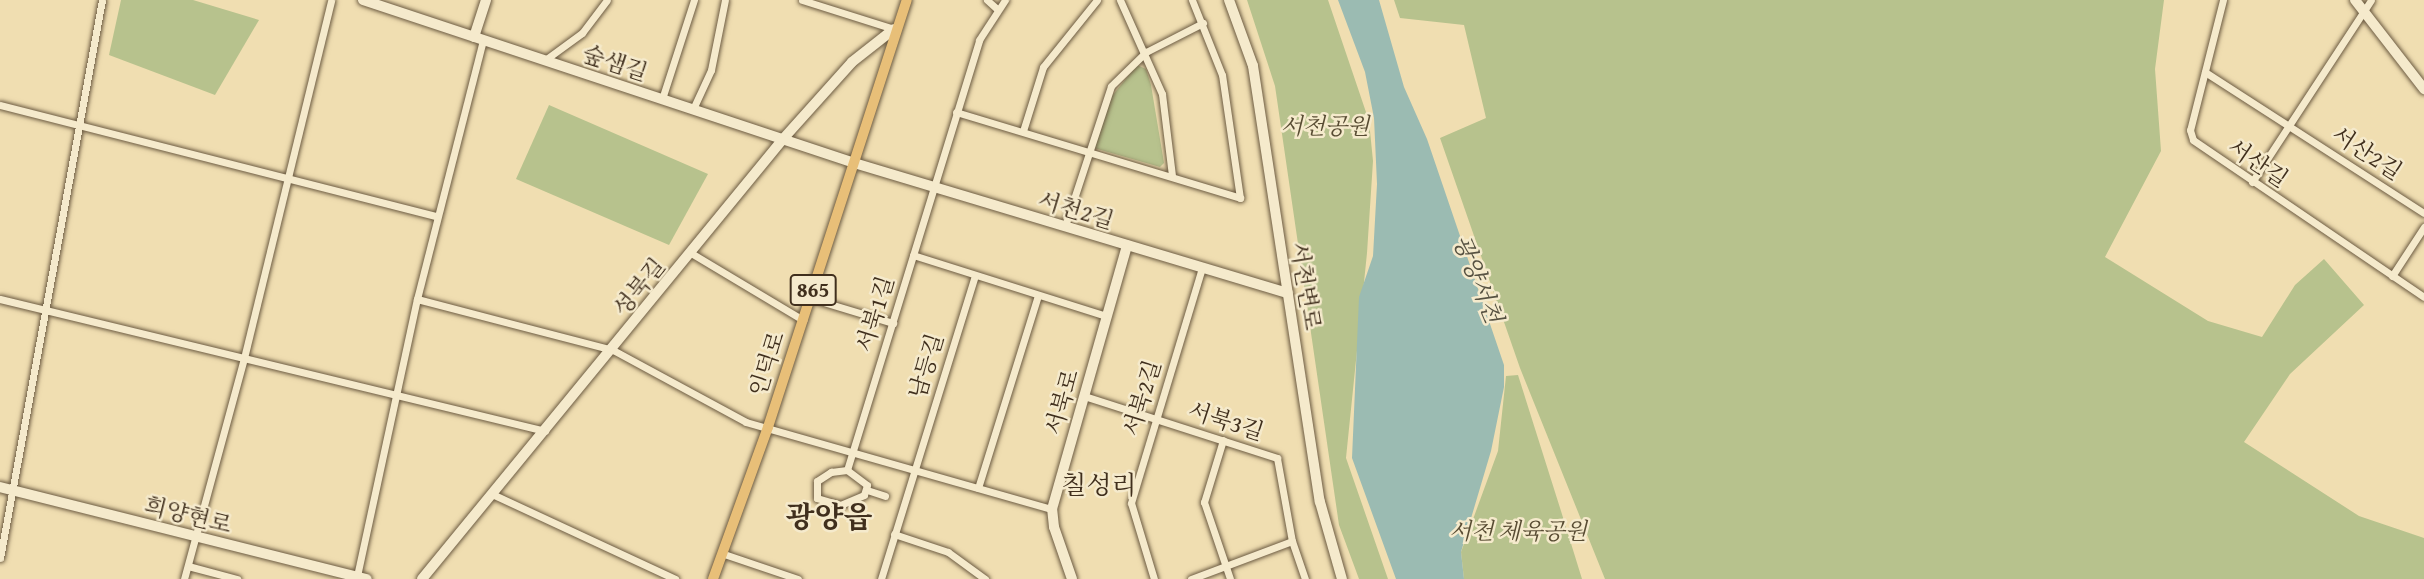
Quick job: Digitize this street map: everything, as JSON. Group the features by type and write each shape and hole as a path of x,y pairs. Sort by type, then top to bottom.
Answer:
{"main road":[{"name":"인덕로","path":"713,579 768,427 854,163 894,29 907,0"}],"street":[{"path":"0,558 16,491 77,126 102,0"},
{"path":"184,579 244,358 331,0"},
{"name":"숲샘길","path":"363,0 854,163"},
{"path":"362,578 417,299 486,0"},
{"path":"545,60 582,33 607,0"},
{"path":"662,99 694,0"},
{"path":"693,109 711,70 725,0"},
{"path":"802,0 828,4 894,29"},
{"path":"987,0 997,9"},
{"name":"서북1길","path":"848,470 979,40 1005,0"},
{"path":"1023,131 1043,67 1097,0"},
{"path":"1120,0 1146,52 1162,94 1172,176"},
{"path":"956,112 1240,198 1222,75 1192,0"},
{"name":"서천변로","path":"1229,0 1253,66 1320,502 1342,579"},
{"name":"서산길","path":"2222,0 2190,135 2252,182 2424,297"},
{"path":"2355,0 2424,89"},
{"path":"2252,182 2371,0"},
{"path":"1065,226 1111,86 1146,52 1203,23"},
{"name":"성북길","path":"422,579 613,351 783,139 852,62 894,29"},
{"name":"서산2길","path":"2204,72 2424,213"},
{"path":"0,105 437,216"},
{"name":"서천2길","path":"854,163 1287,293"},
{"path":"2392,276 2424,227"},
{"name":"서북로","path":"1072,579 1054,527 1052,509 1127,245"},
{"path":"691,253 803,320"},
{"path":"914,255 1107,316"},
{"name":"서북2길","path":"1154,579 1130,503 1202,268"},
{"name":"남등길","path":"881,579 975,275"},
{"path":"978,488 1038,295"},
{"path":"810,298 893,323"},
{"path":"0,299 545,431"},
{"path":"417,299 613,351 746,422 1052,509"},
{"name":"서북3길","path":"1084,396 1277,458 1292,541 1305,579"},
{"path":"1223,440 1204,502 1230,579"},
{"path":"848,470 863,479 867,490 857,500 841,505 817,498 817,481 831,472 848,470"},
{"name":"희양현로","path":"0,487 362,578"},
{"path":"867,490 885,496"},
{"path":"492,494 675,579"},
{"path":"894,534 948,552 985,579"},
{"path":"1191,579 1292,541"},
{"path":"724,554 798,579"},
{"path":"188,566 237,579"}],"green space":[{"path":"121,0 193,0 259,20 215,95 109,55"},
{"name":"서천공원","path":"1247,0 1328,0 1369,121 1373,161 1367,253 1346,458 1388,579 1359,579 1339,525 1275,86"},
{"path":"1394,0 2164,0 2155,69 2161,151 2105,257 2208,321 2262,337 2295,285 2324,259 2364,305 2290,374 2244,442 2359,516 2424,538 2424,579 1605,579 1520,368 1440,138 1486,118 1464,25 1400,18"},
{"path":"1137,65 1146,69 1151,85 1164,163 1160,167 1094,148 1112,96"},
{"path":"549,105 708,174 669,245 516,179"},
{"name":"서천 체육공원","path":"1518,375 1582,579 1464,579 1461,552 1498,451 1506,376"}],"water":[{"path":"1338,0 1379,0 1404,87 1427,139 1504,365 1504,387 1491,451 1461,552 1464,579 1396,579 1352,458 1359,297 1373,256 1377,184 1374,118 1365,72"}],"district":[{"name":"칠성리","path":"1099,485"},
{"name":"광양읍","path":"829,516"}],"water label":[{"name":"광양서천","path":"1478,279"}]}
